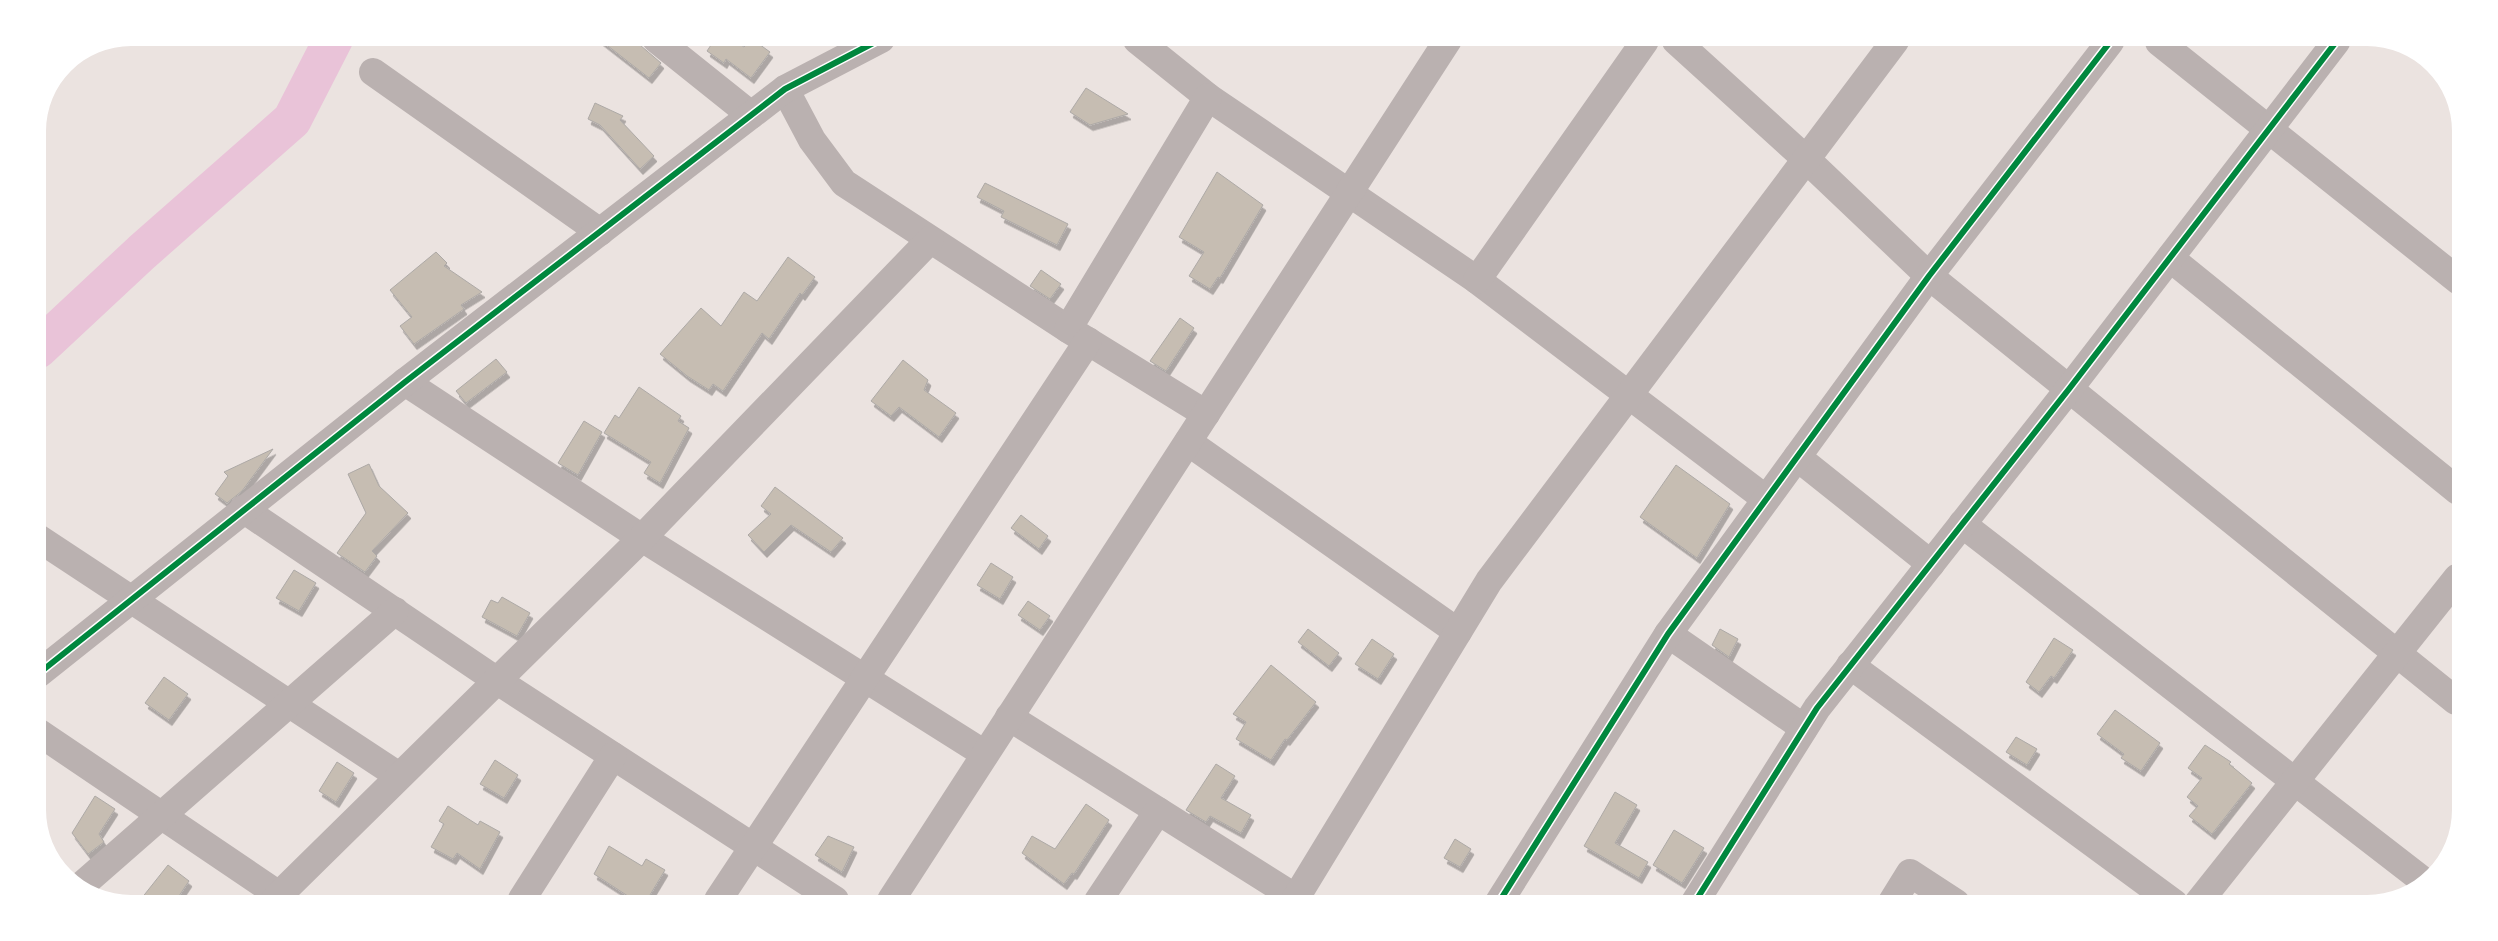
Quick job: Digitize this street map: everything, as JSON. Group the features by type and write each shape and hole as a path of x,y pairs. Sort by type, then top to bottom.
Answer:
{"street":[{"path":"665,46 751,115"},
{"path":"46,668 405,382 785,89 868,46"},
{"path":"1144,46 1208,97 1477,280 1766,499"},
{"path":"894,895 1444,46"},
{"path":"1477,280 1641,46"},
{"path":"1682,46 1806,159 1930,276 2452,699"},
{"path":"1300,895 1489,581 1627,395 1892,46"},
{"path":"1502,895 1668,634 1930,276 2107,46"},
{"path":"2164,46 2452,275"},
{"path":"1699,895 1817,708 2069,389 2333,46"},
{"path":"374,72 600,232"},
{"path":"785,89 812,140 844,184 1078,335 1206,414"},
{"path":"721,895 865,678 1078,335 1208,97"},
{"path":"282,895 399,776 642,538 930,240"},
{"path":"2170,258 2452,486"},
{"path":"405,382 642,538 985,754"},
{"path":"1188,442 1458,632"},
{"path":"1797,458 1930,564"},
{"path":"243,509 496,680 827,895"},
{"path":"1962,524 2419,877"},
{"path":"46,543 399,776"},
{"path":"2204,895 2452,584"},
{"path":"86,881 395,611"},
{"path":"1668,634 1804,728"},
{"path":"1850,665 2163,895"},
{"path":"1009,717 1289,895"},
{"path":"46,737 277,895"},
{"path":"525,895 613,756"},
{"path":"1102,895 1158,811"},
{"path":"1896,895 1910,873 1944,895"}],"building":[{"path":"608,46 641,46 661,63 649,78"},
{"path":"710,46 762,46 770,52 751,78 726,59 724,63 707,51"},
{"path":"1086,88 1128,114 1090,125 1070,112"},
{"path":"595,103 623,116 620,120 654,156 640,169 600,125 588,119"},
{"path":"1217,172 1263,205 1220,278 1218,277 1210,289 1189,276 1204,252 1179,237"},
{"path":"985,183 1068,224 1057,245 1001,217 1004,211 977,197"},
{"path":"436,252 447,263 444,266 482,292 461,305 464,309 414,344 400,326 412,317 390,290"},
{"path":"788,257 815,277 802,295 800,293 769,339 762,333 723,391 713,384 709,390 687,376 660,354 701,308 721,326 744,292 757,301"},
{"path":"1041,270 1061,284 1050,299 1030,286"},
{"path":"1180,318 1194,328 1166,371 1150,361"},
{"path":"496,359 507,372 466,403 456,391"},
{"path":"903,360 928,380 924,390 956,413 939,437 899,407 891,416 871,401"},
{"path":"639,387 681,416 678,421 689,428 660,483 644,473 651,462 604,433 615,415 619,418"},
{"path":"584,421 602,432 578,475 558,463"},
{"path":"273,449 242,491 227,503 215,494 228,476 224,472"},
{"path":"369,464 379,486 408,513 372,551 377,556 365,572 337,553 366,513 348,474"},
{"path":"1676,465 1730,504 1697,558 1640,517"},
{"path":"775,487 843,538 831,552 791,525 764,552 748,535 771,514 761,506"},
{"path":"1021,515 1048,536 1039,549 1011,528"},
{"path":"991,563 1013,577 1000,599 977,585"},
{"path":"294,570 316,583 299,611 276,598"},
{"path":"502,597 530,613 517,636 482,617 491,600 498,603"},
{"path":"1028,601 1050,616 1040,630 1018,615"},
{"path":"1308,629 1339,653 1329,666 1298,642"},
{"path":"1720,629 1738,639 1729,657 1712,645"},
{"path":"2054,638 2073,650 2054,678 2051,676 2039,692 2026,682"},
{"path":"1372,639 1394,654 1378,679 1355,664"},
{"path":"1271,665 1316,702 1287,740 1285,739 1271,760 1236,739 1246,722 1233,714"},
{"path":"164,677 188,694 169,720 145,703"},
{"path":"2115,710 2160,743 2141,771 2121,758 2124,754 2097,734"},
{"path":"2016,737 2037,749 2027,765 2006,752"},
{"path":"2205,745 2231,762 2229,764 2252,783 2212,834 2189,816 2198,806 2187,797 2202,778 2188,768"},
{"path":"495,760 518,775 504,798 480,784"},
{"path":"337,762 354,773 336,802 319,791"},
{"path":"1216,764 1235,776 1221,798 1251,815 1241,833 1210,816 1206,822 1186,810"},
{"path":"1615,792 1637,805 1615,843 1648,862 1639,878 1584,846"},
{"path":"95,796 115,809 99,834 104,842 88,854 72,833"},
{"path":"1086,804 1109,820 1074,874 1072,873 1064,884 1022,853 1032,836 1055,849"},
{"path":"448,806 478,825 480,821 500,832 480,869 457,853 453,859 431,847 444,824 439,821"},
{"path":"1674,830 1704,848 1682,883 1653,865"},
{"path":"828,836 854,847 842,872 815,855"},
{"path":"1455,839 1471,849 1460,867 1444,858"},
{"path":"609,846 642,866 646,859 665,870 650,895 626,895 594,874"},
{"path":"168,865 189,881 180,895 144,895"}],"waterway":[{"path":"46,342 142,252 292,120 330,46"}],"cycle path":[{"path":"46,668 405,382 785,89 868,46"},
{"path":"1503,895 1668,634 1929,276 2107,46"},
{"path":"1699,895 1817,708 2069,389 2333,46"}]}
